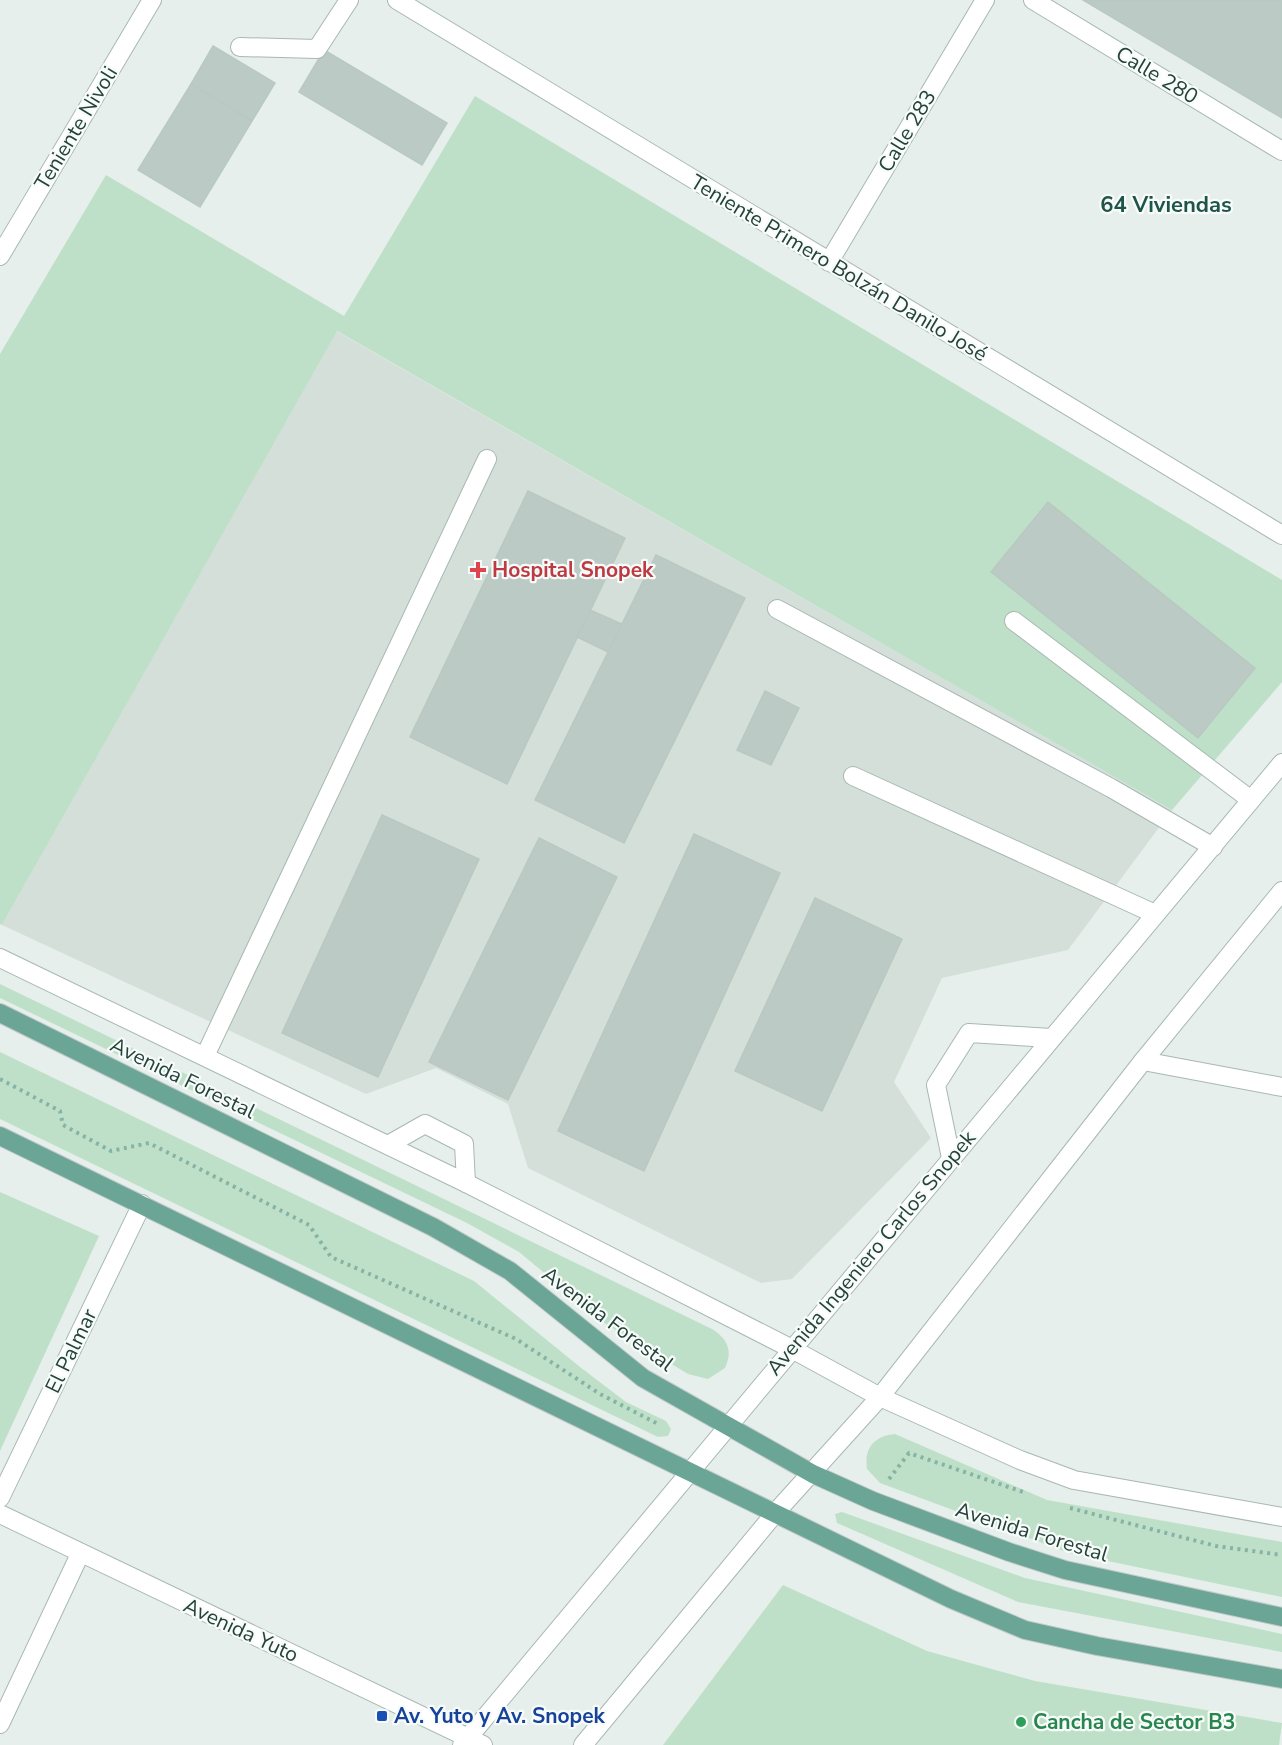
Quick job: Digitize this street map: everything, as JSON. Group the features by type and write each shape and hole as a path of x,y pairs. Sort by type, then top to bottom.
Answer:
{"main road":[{"name":"Avenida Forestal","path":"0,1013 443,1233 510,1271 643,1378 813,1474 873,1501 1009,1552 1065,1570 1282,1617"},
{"path":"0,1136 951,1599 1025,1630 1097,1646 1282,1679"}],"street":[{"name":"Teniente Nivoli","path":"0,256 152,0"},
{"path":"240,47 317,49 349,0"},
{"name":"Teniente Primero Bolzán Danilo José","path":"397,0 1282,535"},
{"name":"Calle 283","path":"829,262 985,0"},
{"name":"Calle 280","path":"1033,0 1282,150"},
{"path":"205,1056 487,459"},
{"path":"777,609 1100,783 1213,847"},
{"path":"1014,621 1251,800"},
{"name":"Avenida Ingeniero Carlos Snopek","path":"471,1743 727,1425 1282,763"},
{"path":"853,776 1155,914"},
{"path":"583,1745 776,1512 813,1474 880,1397 1143,1061 1282,891"},
{"name":"Avenida Forestal","path":"0,958 388,1144 792,1349 880,1397 1020,1460 1074,1480 1282,1517"},
{"path":"951,1158 936,1085 969,1033 1051,1038"},
{"path":"1143,1061 1282,1087"},
{"path":"388,1144 424,1124 464,1144 466,1183"},
{"name":"El Palmar","path":"0,1498 142,1204"},
{"name":"Avenida Yuto","path":"0,1514 471,1743"},
{"path":"0,1724 80,1554"}],"path":[{"path":"0,1079 60,1111 63,1125 111,1152 148,1143 309,1225 331,1257 516,1339 600,1394 648,1419"}],"shaded area":[{"name":"Hospital Snopek","path":"336,331 1172,810 1068,950 942,978 894,1082 931,1138 792,1279 761,1283 528,1168 508,1104 436,1068 366,1094 2,925"}],"green space":[{"path":"475,96 1282,580 1282,682 1172,810 337,331 2,925 0,924 0,354 106,175 344,316"},
{"path":"0,984 712,1329 728,1346 729,1356 725,1368 708,1379 688,1374 606,1324 519,1252 467,1223 0,998"},
{"path":"0,1052 474,1281 626,1402 666,1421 671,1429 668,1436 658,1437 0,1119"},
{"path":"0,1192 99,1236 0,1451"},
{"path":"895,1434 1047,1500 1282,1542 1282,1597 1069,1553 880,1483 867,1469 867,1455 876,1440"},
{"path":"842,1512 1025,1578 1282,1634 1282,1652 1018,1602 837,1523 835,1514"},
{"path":"783,1585 927,1651 1035,1681 1282,1723 1279,1745 663,1745"}],"building":[{"path":"1083,0 1282,0 1282,118 1255,102"},
{"path":"213,46 275,83 252,121 191,84"},
{"path":"324,50 447,123 422,165 299,92"},
{"path":"191,84 252,121 200,207 138,170"},
{"path":"528,491 625,538 507,784 410,737"},
{"path":"1048,502 1255,668 1198,738 991,572"},
{"path":"656,555 745,598 624,843 535,800"},
{"path":"590,610 622,624 608,652 577,637"},
{"path":"765,691 799,708 771,765 737,750"},
{"path":"382,815 479,859 378,1077 282,1033"},
{"path":"694,834 780,873 644,1171 558,1131"},
{"path":"539,838 617,877 508,1100 429,1062"},
{"path":"815,898 902,939 822,1111 735,1071"}],"place":[{"name":"Hospital Snopek","path":"478,570"},
{"name":"Av. Yuto y Av. Snopek","path":"382,1716"},
{"name":"Cancha de Sector B3","path":"1021,1722"}],"district":[{"name":"64 Viviendas","path":"1166,204"}]}
